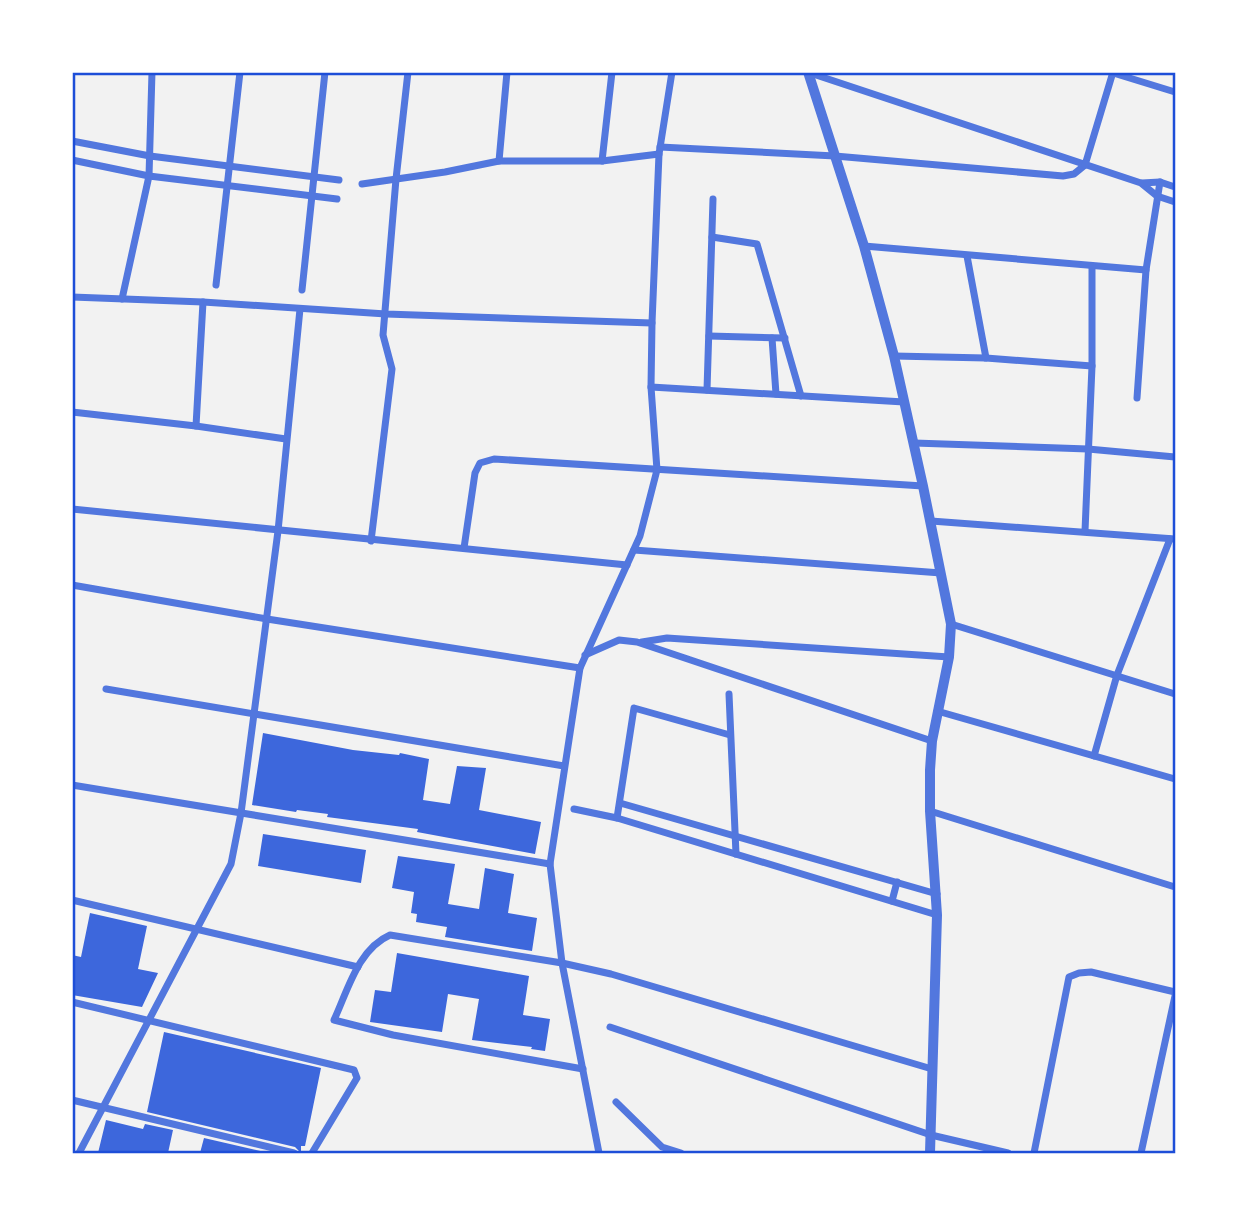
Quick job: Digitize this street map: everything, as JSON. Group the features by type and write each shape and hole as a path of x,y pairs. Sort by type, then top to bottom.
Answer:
{"street":[{"path":"122,299 149,176 152,72"},
{"path":"216,285 240,72"},
{"path":"302,290 325,72"},
{"path":"371,541 392,369 383,335 408,72"},
{"path":"499,161 507,72"},
{"path":"602,161 612,72"},
{"path":"599,1153 562,963 550,864 580,668 640,536 657,470 652,387 652,323 659,151 672,72"},
{"path":"808,72 864,246 894,356 951,624 949,657 932,741 930,811 937,915 930,1153"},
{"path":"808,72 1141,183 1157,196 1175,202"},
{"path":"362,184 499,161 602,161 659,151 835,156 1063,176 1074,174 1086,165 1112,72 1175,92"},
{"path":"72,141 150,156 339,180"},
{"path":"72,160 149,176 337,198"},
{"path":"1141,183 1160,182 1175,187"},
{"path":"1137,398 1146,270 1160,182"},
{"path":"707,390 713,200"},
{"path":"712,237 757,244 801,396"},
{"path":"864,246 1146,270"},
{"path":"967,256 986,358"},
{"path":"1085,531 1092,266"},
{"path":"72,297 386,314 652,323"},
{"path":"196,426 203,302"},
{"path":"79,1153 231,864 241,813 278,531 300,309"},
{"path":"709,335 785,338"},
{"path":"772,338 776,394"},
{"path":"894,356 986,358 1091,366"},
{"path":"652,387 904,402"},
{"path":"72,412 286,439"},
{"path":"914,443 1088,449 1175,457"},
{"path":"464,548 475,473 480,463 494,459 923,486"},
{"path":"72,509 627,565"},
{"path":"931,521 1172,539 1117,675 1094,756"},
{"path":"634,550 942,573"},
{"path":"72,585 267,619 580,668"},
{"path":"951,624 1175,694"},
{"path":"637,642 667,638 949,657"},
{"path":"584,656 619,640 637,642 932,741"},
{"path":"106,689 564,766"},
{"path":"729,694 736,854"},
{"path":"617,818 635,708 730,735"},
{"path":"937,712 1175,779"},
{"path":"72,785 550,864"},
{"path":"620,803 937,894"},
{"path":"574,809 617,818 937,915"},
{"path":"930,811 1175,887"},
{"path":"892,901 897,883"},
{"path":"72,900 358,967"},
{"path":"583,1069 393,1035 334,1020 358,967 379,940 390,935 562,963 611,974 932,1069"},
{"path":"1034,1153 1069,977 1090,972 1175,994 1141,1153"},
{"path":"72,1002 354,1070 356,1078 312,1153"},
{"path":"610,1027 931,1135 1008,1153"},
{"path":"72,1100 294,1153"},
{"path":"616,1102 663,1150 681,1153"}],"building":[{"path":"263,733 353,750 400,753 429,759 423,800 450,804 457,766 486,768 479,810 541,822 535,854 417,832 418,829 252,805"},
{"path":"263,834 366,850 361,883 258,866"},
{"path":"398,856 455,864 448,904 479,909 485,868 514,874 508,913 537,918 532,951 445,937 447,927 416,922 417,914 411,913 414,892 392,888"},
{"path":"90,913 147,926 138,969 158,973 142,1007 72,995 72,955 81,957"},
{"path":"397,953 529,976 523,1015 550,1019 545,1051 472,1040 479,999 448,994 442,1032 370,1022 375,990 391,992"},
{"path":"164,1032 321,1068 305,1146 301,1146 301,1153 295,1147 147,1112"},
{"path":"106,1120 143,1129 145,1124 173,1130 168,1153 98,1153"},
{"path":"204,1138 269,1153 200,1153"}]}
